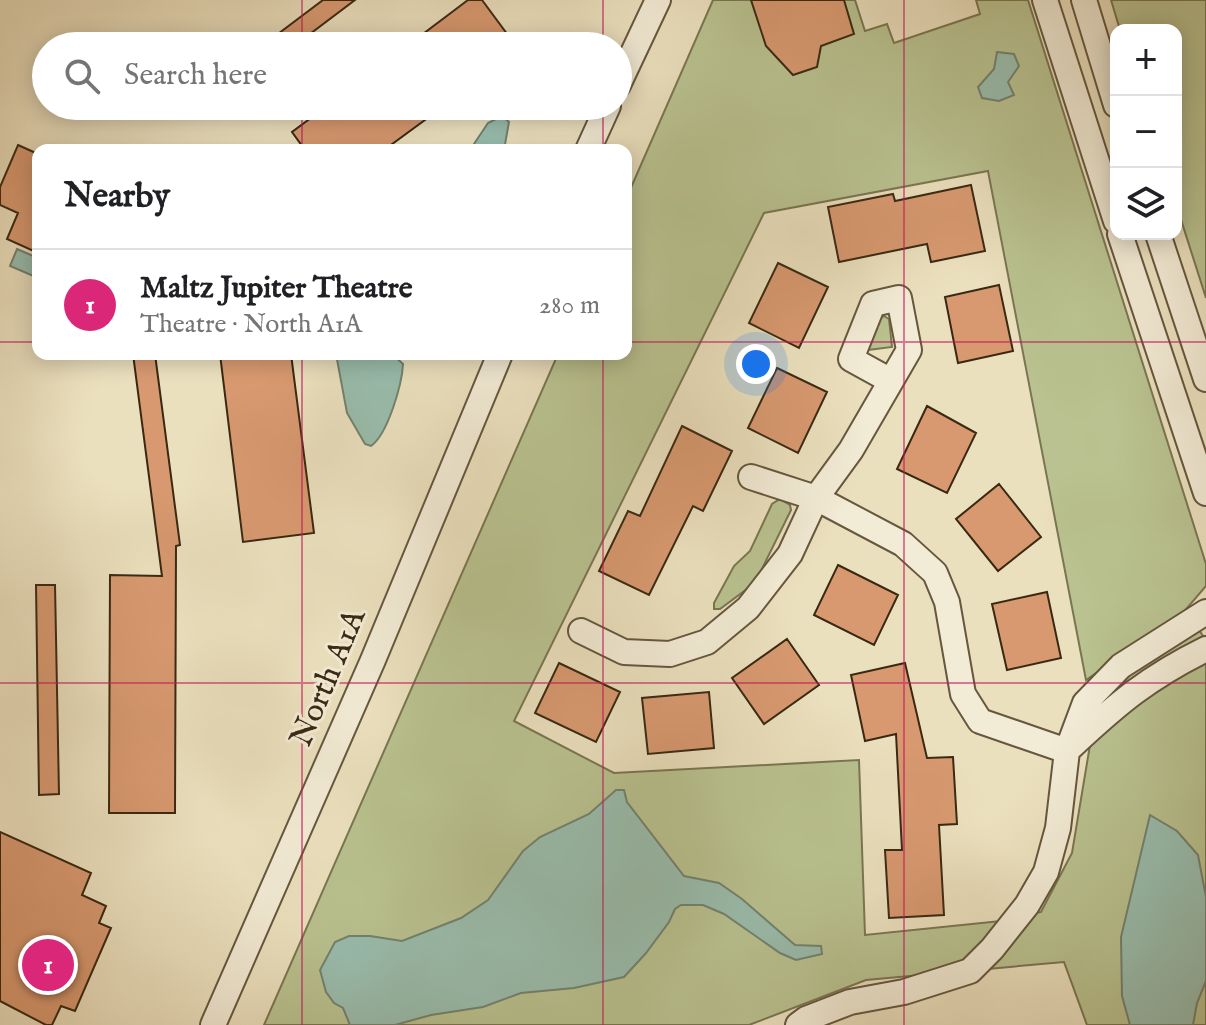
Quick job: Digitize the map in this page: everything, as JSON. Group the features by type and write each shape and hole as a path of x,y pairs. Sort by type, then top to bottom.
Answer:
{"street":[{"path":"632,55 658,0"},
{"path":"1045,0 1110,202"},
{"path":"1084,0 1113,96"},
{"path":"591,144 602,120"},
{"path":"1122,240 1206,493"},
{"path":"1160,240 1206,379"},
{"name":"North A1A","path":"213,1025 373,660 498,360"},
{"path":"581,631 624,652 670,654 707,642 748,608 790,554 816,498 851,450 891,381"},
{"path":"751,477 816,498 903,544 935,573 947,602 963,694 980,721 1067,751"},
{"path":"798,1025 850,1002 904,992 970,971 992,949 1027,905 1046,872 1058,828 1067,751 1085,703 1121,666 1206,612"},
{"path":"1067,751 1121,700 1167,668 1206,649"}],"green space":[{"path":"713,0 855,0 865,31 887,24 894,43 980,14 976,0 1028,0 1206,564 1206,586 1182,614 1086,680 988,171 764,213 514,721 614,773 859,760 865,935 1001,921 1041,912 1072,853 1090,745 1143,694 1206,663 1206,1025 1087,1025 1064,962 866,980 749,1025 264,1025 555,360 632,360 632,185"},
{"path":"1111,0 1206,0 1206,298 1182,223 1182,24 1118,24"},
{"path":"884,316 889,319 892,347 868,350 879,319"},
{"path":"780,499 790,505 791,510 755,583 720,609 714,609 714,603 734,566 750,551 772,504"},
{"path":"1199,630 1203,636 1131,680 1103,711 1093,707 1126,672"}],"shaded area":[{"path":"997,52 1014,54 1019,66 1008,82 1014,95 999,101 982,98 978,87 994,69"},
{"path":"494,120 509,122 505,144 474,144 488,123"},
{"path":"17,249 32,255 32,275 10,266"},
{"path":"337,360 399,360 403,364 397,396 388,420 371,446 365,444 347,413"},
{"path":"616,790 624,790 627,802 684,876 719,883 795,945 821,946 822,954 796,960 780,953 724,914 703,905 681,905 624,977 574,988 521,993 483,1007 431,1015 395,1025 350,1025 343,1008 334,1003 326,992 320,970 335,942 349,936 402,941 461,918 488,900 523,851 540,837 589,814"},
{"path":"1150,815 1177,831 1198,855 1206,897 1206,981 1193,1025 1130,1025 1122,996 1121,937"}],"building":[{"path":"323,0 355,0 313,32 281,32"},
{"path":"468,0 482,0 506,32 426,32"},
{"path":"751,0 844,0 854,34 821,46 817,67 793,75 766,46"},
{"path":"308,120 425,120 392,144 301,144 292,132"},
{"path":"18,145 32,151 32,250 7,239 18,213 0,205 0,187"},
{"path":"971,185 985,251 931,262 927,244 839,262 828,207 893,194 895,201"},
{"path":"778,263 828,287 799,348 749,323"},
{"path":"999,285 1013,351 958,363 945,297"},
{"path":"134,360 156,360 180,545 176,546 175,813 109,813 110,575 162,576"},
{"path":"221,360 292,360 314,533 243,542"},
{"path":"777,368 827,392 798,453 748,428"},
{"path":"927,406 976,433 947,493 897,469"},
{"path":"682,426 732,451 703,511 693,506 649,595 599,571 628,511 640,516"},
{"path":"999,484 1041,537 998,571 956,519"},
{"path":"838,565 898,595 874,645 814,615"},
{"path":"36,585 55,585 59,794 39,795"},
{"path":"1047,592 1061,658 1007,670 992,604"},
{"path":"787,639 819,685 764,724 732,678"},
{"path":"559,663 620,692 596,742 535,713"},
{"path":"905,663 927,758 953,757 957,824 939,825 944,915 889,918 885,850 902,850 896,734 865,741 851,675"},
{"path":"709,692 714,748 648,754 642,698"},
{"path":"0,832 91,873 82,895 106,906 99,923 111,928 75,1011 61,1006 52,1025 46,1025 0,1001"}],"place":[{"name":"Maltz Jupiter Theatre","path":"48,965"}]}
